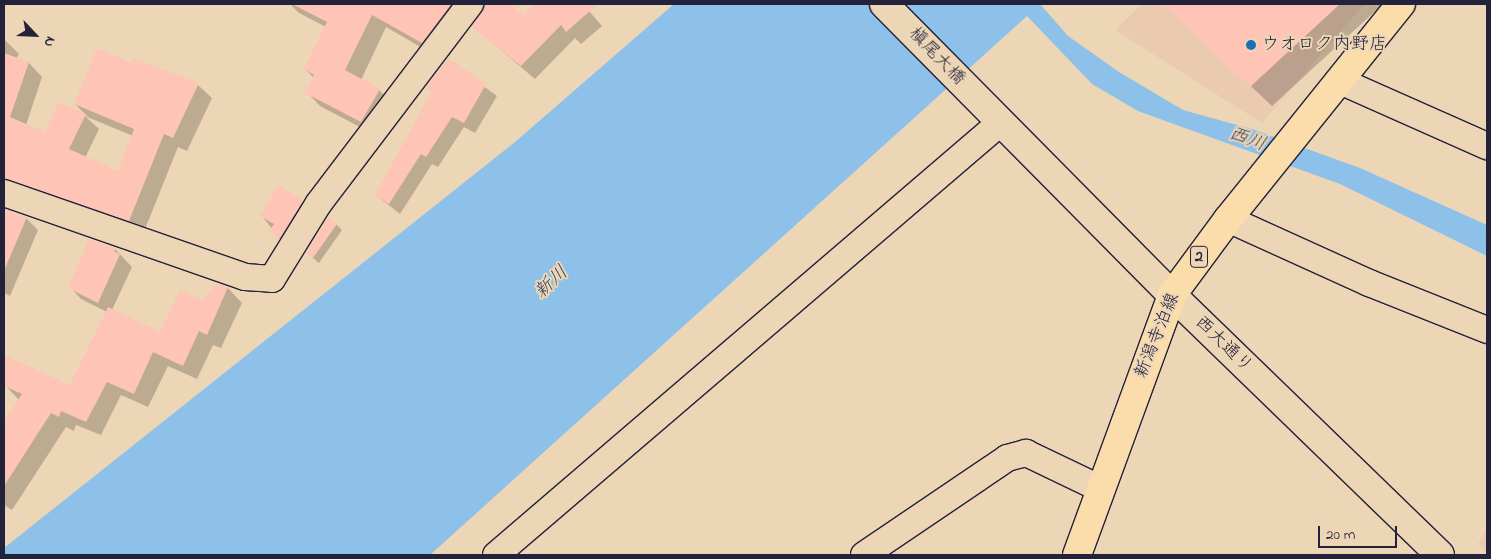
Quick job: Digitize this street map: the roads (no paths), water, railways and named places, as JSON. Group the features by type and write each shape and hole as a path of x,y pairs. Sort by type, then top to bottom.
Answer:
{"main road":[{"name":"新潟寺泊線","path":"1077,555 1172,295 1228,219 1401,4"}],"street":[{"path":"4,194 245,277 272,278 319,203 470,4"},
{"name":"槇尾大橋","path":"884,4 994,117"},
{"path":"1340,81 1487,146"},
{"path":"496,555 994,117"},
{"name":"西大通り","path":"994,117 1172,295 1440,555"},
{"path":"1228,219 1369,283 1487,330"},
{"path":"864,555 1007,458 1026,453 1101,489"}],"water":[{"path":"674,4 1040,4 1068,36 1119,72 1183,110 1255,130 1360,168 1487,225 1487,256 1340,184 1138,111 1092,84 1027,16 430,555 4,555 4,548 515,142"}],"place":[{"name":"ウオロク内野店","path":"1251,45"}],"water label":[{"name":"西川","path":"1247,140"},
{"name":"新川","path":"552,283"}]}
